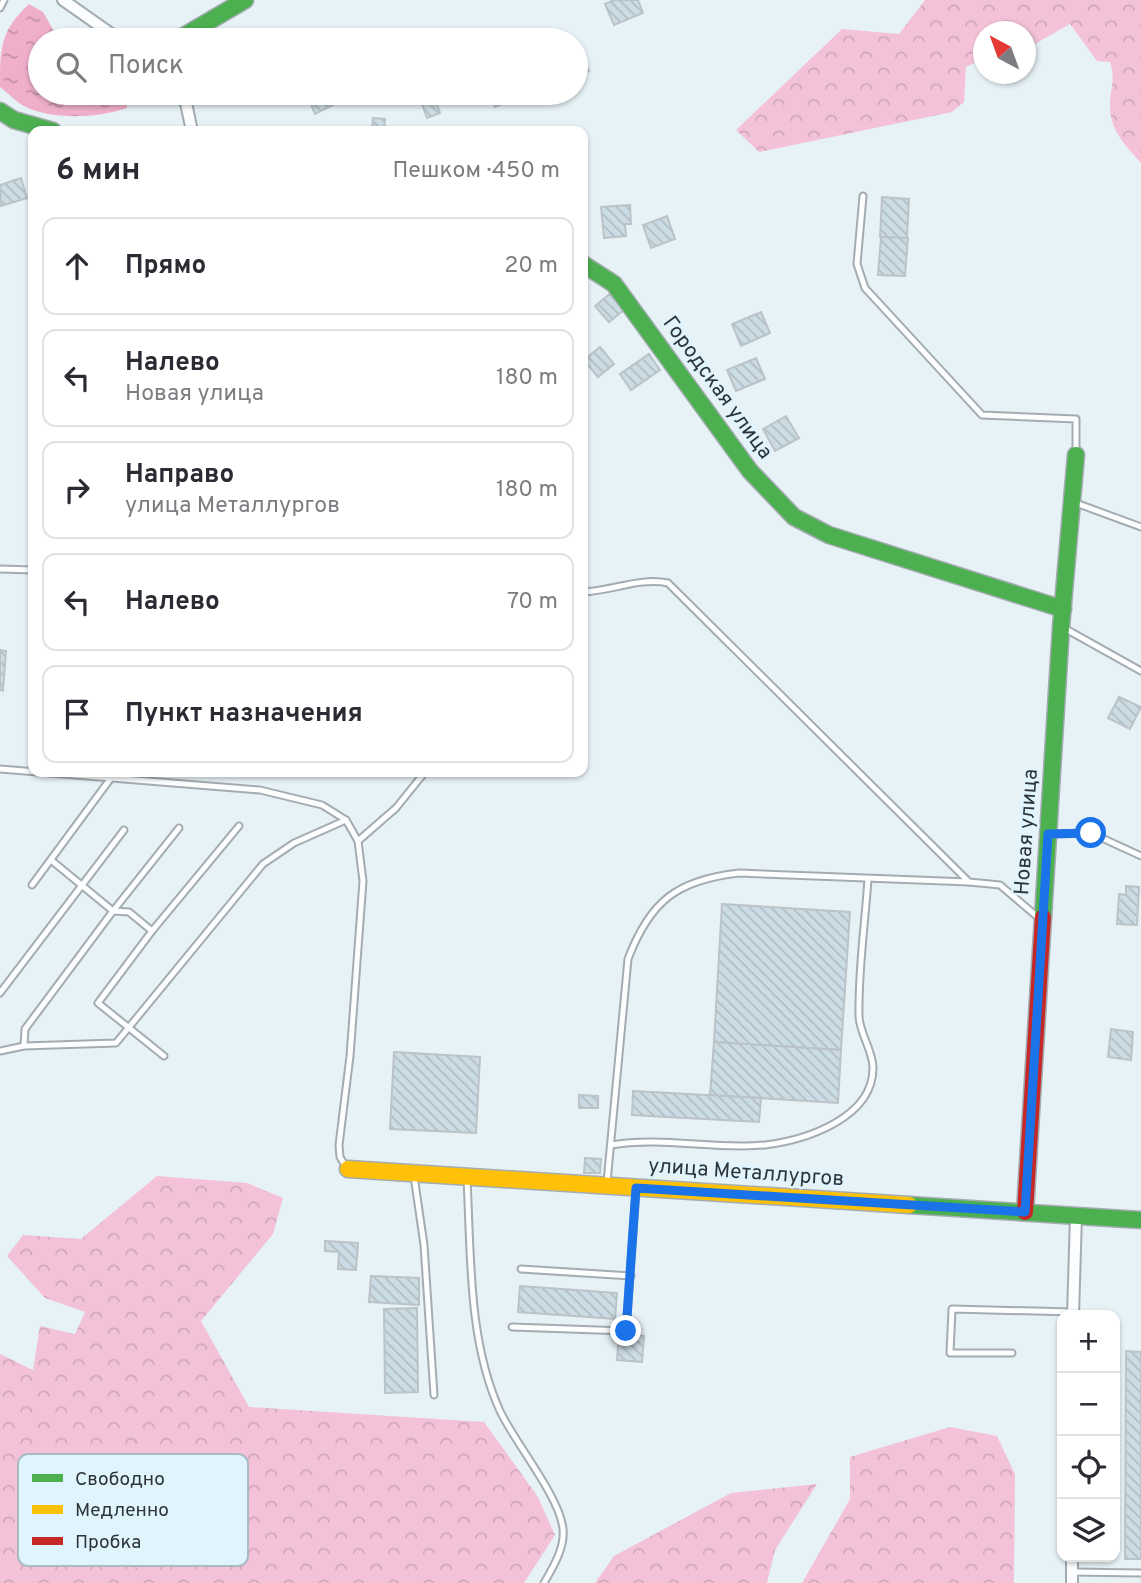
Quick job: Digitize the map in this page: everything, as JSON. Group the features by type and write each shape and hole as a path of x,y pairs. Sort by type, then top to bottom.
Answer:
{"street":[{"path":"63,0 103,28"},
{"path":"197,28 245,0"},
{"path":"186,105 191,126"},
{"path":"0,111 14,120 35,126"},
{"name":"Городская улица","path":"588,267 614,284 662,346 719,432 750,471 794,517 829,535 1063,610"},
{"name":"Новая улица","path":"1025,1212 1061,627 1076,455"},
{"name":"улица Металлургов","path":"348,1169 1141,1220"},
{"path":"1073,1310 1076,1216"}],"lane":[{"path":"0,8 4,0"},
{"path":"863,196 857,264 865,288 982,415 1076,419 1076,455"},
{"path":"1073,502 1141,527"},
{"path":"0,569 28,570"},
{"path":"588,592 608,591 651,580 668,583 969,882"},
{"path":"1061,627 1141,671"},
{"path":"0,769 28,771"},
{"path":"99,777 261,790 323,806 346,820 358,841 363,881 350,1056 339,1145 340,1157 348,1169"},
{"path":"358,841 396,808 421,777"},
{"path":"33,885 111,778"},
{"path":"0,1051 24,1046 116,1043 263,864 294,843 346,820"},
{"path":"164,1056 97,1003 152,931 239,826"},
{"path":"24,1046 25,1029 179,828"},
{"path":"0,993 124,830"},
{"path":"1048,834 1091,833 1141,856"},
{"path":"51,860 113,911 129,912 152,931"},
{"path":"607,1186 628,959 639,929 658,903 682,887 712,876 739,873 969,882 999,885 1042,920"},
{"path":"611,1145 634,1141 764,1145 814,1135 863,1100 872,1084 873,1065 859,1020 868,879"},
{"path":"414,1173 424,1245 434,1395"},
{"path":"466,1176 473,1290 491,1388 500,1412 557,1509 564,1529 559,1557 544,1583"},
{"path":"512,1327 626,1331 636,1188"},
{"path":"522,1269 631,1276"},
{"path":"1012,1353 950,1353 952,1309 1057,1312"},
{"path":"1072,1578 1141,1573"}],"green space":[{"path":"925,0 1141,0 1141,163 1120,138 1113,123 1110,106 1113,74 1110,62 1097,61 1070,24 1036,43 1036,21 973,21 973,64 966,67 964,102 952,112 759,152 736,130 842,29 899,34"},
{"path":"157,1176 247,1183 283,1198 273,1234 201,1321 249,1407 484,1422 538,1497 555,1535 524,1583 0,1583 0,1354 33,1370 40,1326 75,1334 85,1312 45,1298 7,1256 23,1235 81,1239"},
{"path":"950,1427 997,1436 1015,1474 1014,1583 802,1583 850,1499 850,1457"},
{"path":"817,1484 775,1550 767,1583 595,1583 614,1556 731,1493"}],"water":[{"path":"29,4 43,12 52,28 28,28 28,105 127,105 127,108 89,116 47,114 22,105 0,87 0,61 4,41 19,14"}],"building":[{"path":"614,0 638,0 643,13 614,25 605,4"},
{"path":"311,105 333,105 315,114"},
{"path":"422,105 437,105 440,113 427,118"},
{"path":"373,118 385,119 384,126 372,126"},
{"path":"21,178 27,198 1,206 0,185"},
{"path":"882,197 909,199 907,238 880,237"},
{"path":"630,205 631,224 625,224 626,236 604,238 601,207"},
{"path":"667,216 675,239 651,248 643,225"},
{"path":"881,237 908,238 905,276 878,275"},
{"path":"611,293 625,309 609,322 595,306"},
{"path":"761,312 770,333 741,346 732,324"},
{"path":"600,347 614,364 598,377 588,365 588,357"},
{"path":"649,354 660,370 631,390 620,374"},
{"path":"756,358 765,379 736,391 727,370"},
{"path":"786,416 799,438 775,451 763,429"},
{"path":"0,650 6,651 3,691 0,690"},
{"path":"1119,697 1141,707 1130,729 1108,718"},
{"path":"1126,886 1139,887 1137,925 1117,924 1119,894 1126,895"},
{"path":"722,904 850,912 841,1050 714,1042"},
{"path":"1111,1029 1133,1032 1131,1060 1108,1057"},
{"path":"714,1042 841,1050 838,1103 710,1095"},
{"path":"394,1052 480,1057 476,1133 390,1129"},
{"path":"633,1091 761,1098 759,1122 632,1115"},
{"path":"579,1095 598,1096 598,1108 579,1108"},
{"path":"585,1158 601,1159 600,1173 584,1173"},
{"path":"325,1241 358,1243 356,1270 338,1269 339,1252 325,1251"},
{"path":"371,1276 419,1278 419,1305 369,1302"},
{"path":"520,1286 617,1293 615,1319 518,1312"},
{"path":"417,1308 418,1392 385,1393 384,1309"},
{"path":"619,1334 644,1336 642,1362 617,1360"},
{"path":"1126,1351 1141,1352 1141,1559 1125,1559"}],"traffic: fast":[{"path":"197,28 245,0"},
{"path":"0,111 14,120 35,126"},
{"path":"588,267 614,284 750,471 794,517 829,535 1063,609"},
{"path":"1043,917 1061,627 1076,455"},
{"path":"909,1205 1141,1220"}],"traffic: slow":[{"path":"348,1169 909,1205"}],"traffic: jam":[{"path":"1025,1212 1043,917"}],"route":[{"path":"626,1331 636,1188 1025,1212 1048,834 1091,833"}]}
